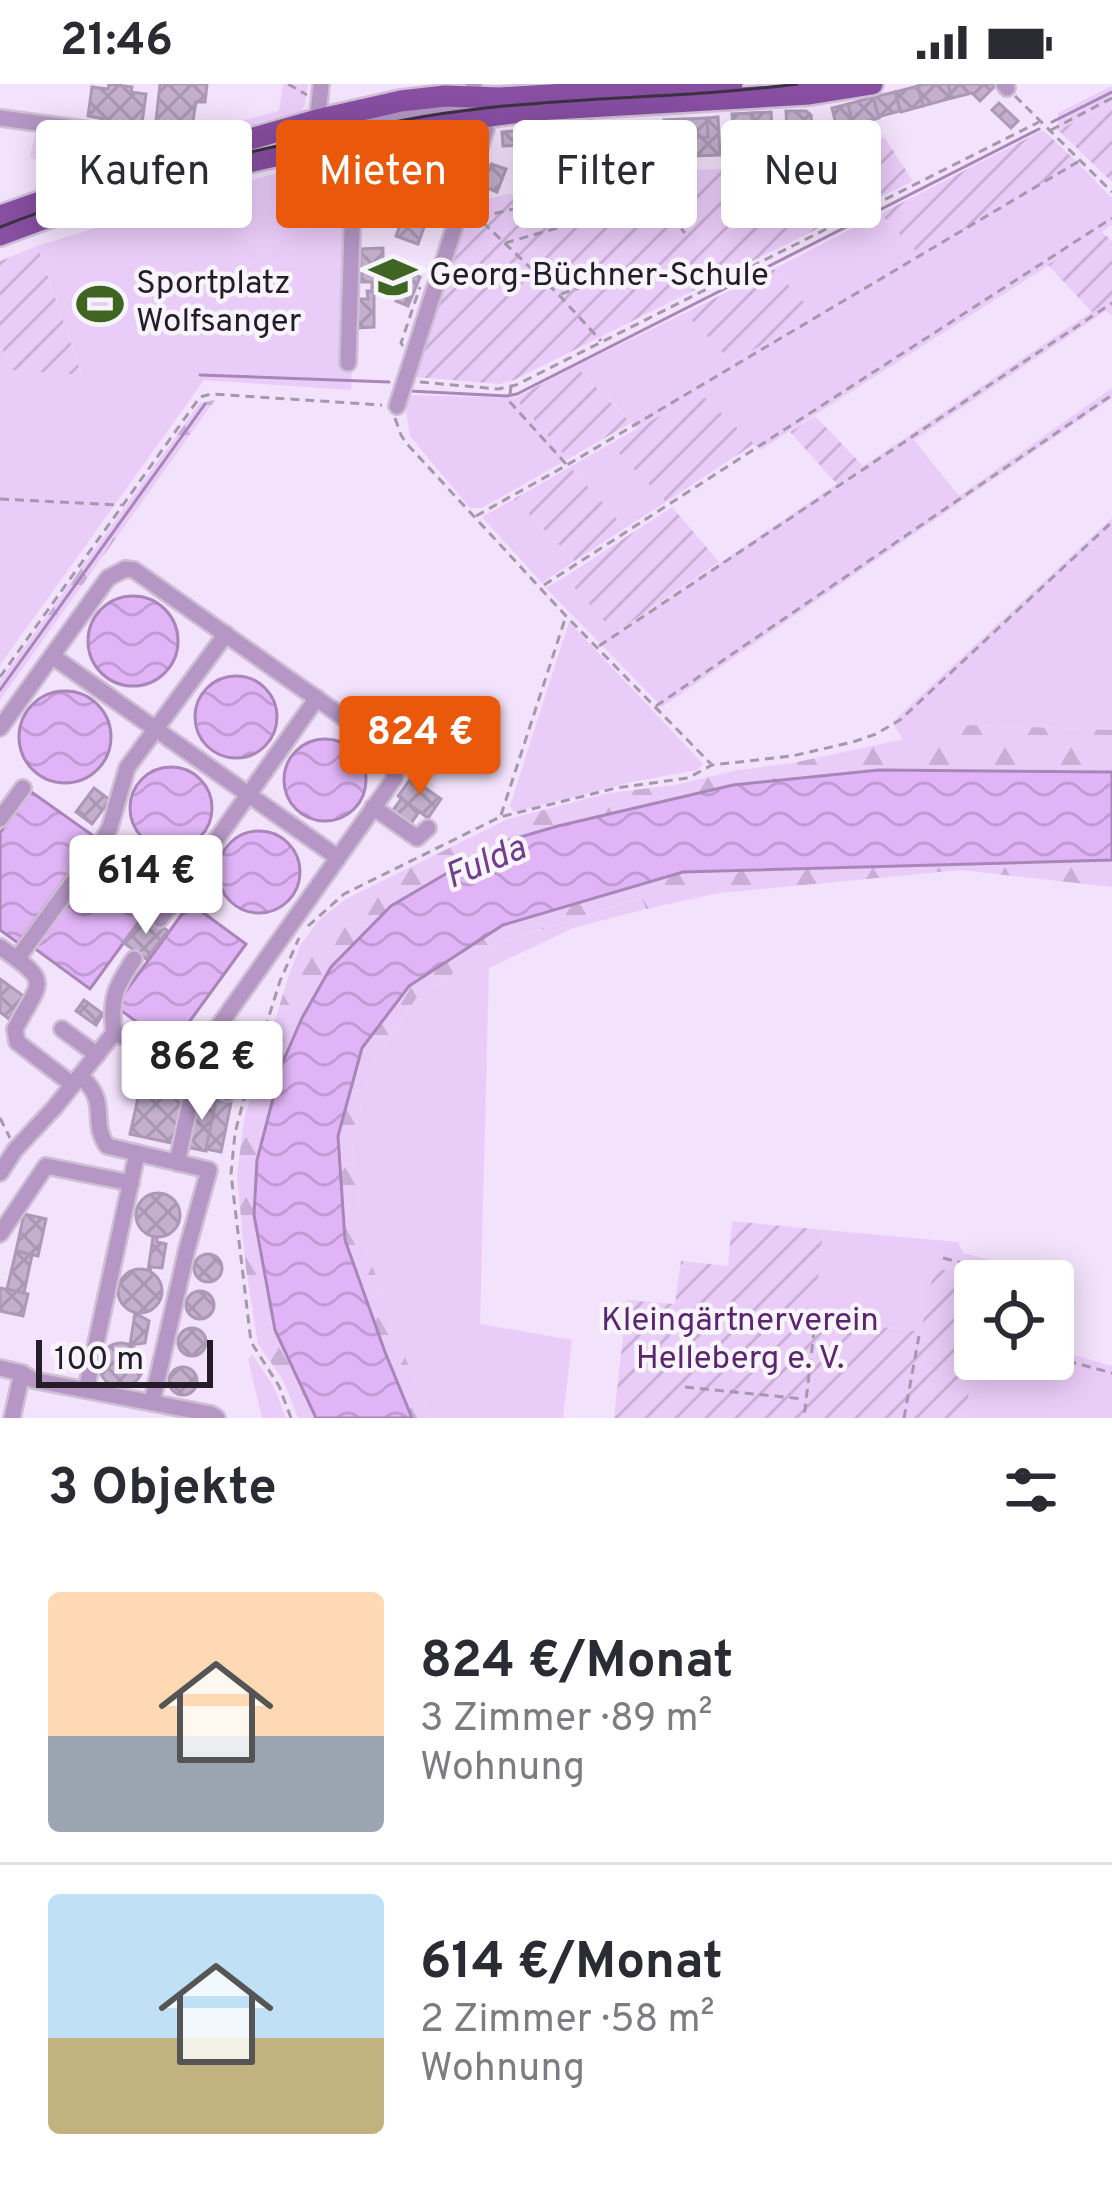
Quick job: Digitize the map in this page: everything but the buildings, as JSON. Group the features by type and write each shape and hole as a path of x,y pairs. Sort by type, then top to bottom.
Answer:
{"main road":[{"path":"344,120 400,101 473,101 592,88 732,84"},
{"path":"408,120 473,101 536,110 809,94 872,84"},
{"path":"0,215 89,184 276,138"},
{"path":"0,235 130,190 276,156"}],"street":[{"path":"315,90 324,120"},
{"path":"0,118 36,123"},
{"path":"348,363 352,228"},
{"path":"397,406 454,228"},
{"path":"0,728 108,578 125,569 143,575 390,754 394,778 201,1051 177,1162"},
{"path":"17,958 100,845 127,768 226,634"},
{"path":"52,656 338,857"},
{"path":"160,919 316,698"},
{"path":"0,819 23,788"},
{"path":"374,807 418,838 428,828"},
{"path":"0,946 33,972 38,991 15,1029 17,1042 97,1094 103,1143 209,1170 152,1402"},
{"path":"0,1173 114,1033 115,987 134,959"},
{"path":"62,1029 97,1055"},
{"path":"114,1033 198,1066 227,1094"},
{"path":"86,1390 137,1153"},
{"path":"0,1234 46,1166 130,1183"},
{"path":"0,1368 33,1380 217,1418"},
{"path":"14,1418 22,1373"}],"path":[{"path":"288,84 315,90"},
{"path":"1005,86 1112,192"},
{"path":"1051,130 1112,98"},
{"path":"404,381 510,390 1039,122"},
{"path":"475,517 1081,160"},
{"path":"505,243 655,200 685,233"},
{"path":"541,587 1112,218"},
{"path":"489,228 602,341"},
{"path":"559,295 648,265"},
{"path":"597,647 1112,303"},
{"path":"510,390 509,401 567,465"},
{"path":"0,677 203,395 397,406 400,435 566,616 712,765"},
{"path":"655,707 1112,395"},
{"path":"0,499 123,505"},
{"path":"291,1418 279,1386 251,1342 231,1174 248,1083 280,981 304,930 344,894 500,817 616,788 688,778 712,765 792,756 889,728 1112,523"},
{"path":"500,817 566,616"},
{"path":"0,1118 15,1150"},
{"path":"943,1258 954,1261"},
{"path":"717,1311 815,1322 804,1418"},
{"path":"904,1418 919,1336"},
{"path":"1074,1363 1112,1373"},
{"path":"686,1387 806,1399"}],"green space":[{"path":"283,84 308,84 301,111 252,124 252,120 245,120 279,111"},
{"path":"1112,86 1112,103 1058,130 1058,113"},
{"path":"1112,103 1112,182 1058,130"},
{"path":"36,129 36,160 30,157"},
{"path":"1043,130 1077,162 920,255 881,213"},
{"path":"881,138 913,181 881,197"},
{"path":"1077,162 1112,198 1112,225 760,450 700,393 637,428 576,366 685,313 733,362 815,315 774,269 853,228 881,228 881,215 920,254"},
{"path":"721,169 721,228 819,228 514,380 499,384 416,377 461,228 489,228 489,199 513,193 513,228 697,228 697,170"},
{"path":"276,174 276,228 358,228 351,390 204,380 0,665 0,344 12,370 82,374 37,246 96,228 252,228 252,180"},
{"path":"1101,231 1112,241 1112,298 1092,312 1048,265"},
{"path":"37,246 82,375 12,370 0,344 0,261"},
{"path":"774,269 816,315 732,362 685,313"},
{"path":"1112,298 1112,316 1106,311 914,440 959,496 1112,388 1112,398 662,707 546,588 565,577 616,633"},
{"path":"576,366 631,423 568,459 515,398"},
{"path":"700,393 754,444 666,502 610,444"},
{"path":"409,395 515,398 568,459 482,508 470,508 410,436"},
{"path":"215,400 0,700 0,681 200,403"},
{"path":"815,416 863,466 837,484 790,432"},
{"path":"610,444 666,502 625,528 570,467"},
{"path":"570,467 625,528 575,561 514,499"},
{"path":"514,499 575,561 542,583 482,517"},
{"path":"672,507 719,562 615,633 565,577"},
{"path":"1112,518 1112,730 971,725 904,741 892,722"},
{"path":"569,622 703,764 697,770 514,812 510,806"},
{"path":"971,725 1112,730 1112,772 879,770 733,785 510,840 391,906 362,934 315,992 282,1064 275,1330 316,1418 298,1418 283,1380 258,1344 237,1176 244,1119 289,975 301,944 319,920 346,899 508,819 609,793 675,785"},
{"path":"1112,860 1112,887 961,870 719,893 646,909 642,897 500,943 417,997 375,1060 352,1138 362,1235 430,1418 412,1418 345,1240 338,1136 362,1048 409,986 503,925 683,872"},
{"path":"643,897 646,909 573,928 489,968 480,1324 572,1340 563,1418 430,1418 362,1235 352,1138 375,1060 417,997 500,943"},
{"name":"Kleingärtnerverein Helleberg e. V.","path":"732,1221 823,1230 814,1318 921,1332 934,1269 954,1271 954,1380 971,1380 965,1418 614,1418 627,1300 675,1304 681,1261 728,1266"},
{"path":"823,1230 958,1242 963,1253 992,1260 954,1260 954,1272 934,1269 922,1332 813,1317"},
{"path":"252,1354 274,1387 286,1418 262,1418 248,1359"},
{"path":"1074,1355 1112,1366 1112,1418 965,1418 971,1380 1074,1380"}],"water":[{"path":"133,596 150,599 165,609 175,624 175,658 165,673 150,683 133,686 116,683 101,673 91,658 88,641 91,624 101,609 116,599"},
{"path":"236,676 265,688 277,717 265,746 236,758 207,746 195,717 207,688"},
{"path":"65,691 83,694 98,704 108,719 108,755 98,770 83,780 65,783 47,780 32,770 22,755 19,737 22,719 32,704 47,694"},
{"path":"325,739 354,751 366,780 354,809 325,821 296,809 284,780 296,751"},
{"path":"171,767 200,779 212,808 200,837 171,849 142,837 130,808 142,779"},
{"name":"Fulda","path":"879,770 1112,772 1112,860 683,872 503,925 409,986 362,1048 338,1136 345,1240 412,1418 316,1418 275,1330 254,1215 257,1160 282,1064 331,967 391,906 510,840 733,785"},
{"path":"30,791 95,837 18,943 0,930 0,833"},
{"path":"259,831 288,843 300,872 288,901 259,913 230,901 218,872 230,843"},
{"path":"109,845 165,886 90,989 34,948"},
{"path":"190,903 246,944 171,1047 115,1006"}],"waterway":[{"path":"1052,122 1112,92"},
{"path":"410,391 517,394 1039,129"},
{"path":"200,375 389,382"},
{"path":"0,690 205,404"}],"tram line":[{"path":"0,227 165,173 406,120 518,105 797,84"}],"place":[{"name":"Georg-Büchner-Schule","path":"393,277"},
{"name":"Sportplatz Wolfsanger","path":"100,304"}]}
